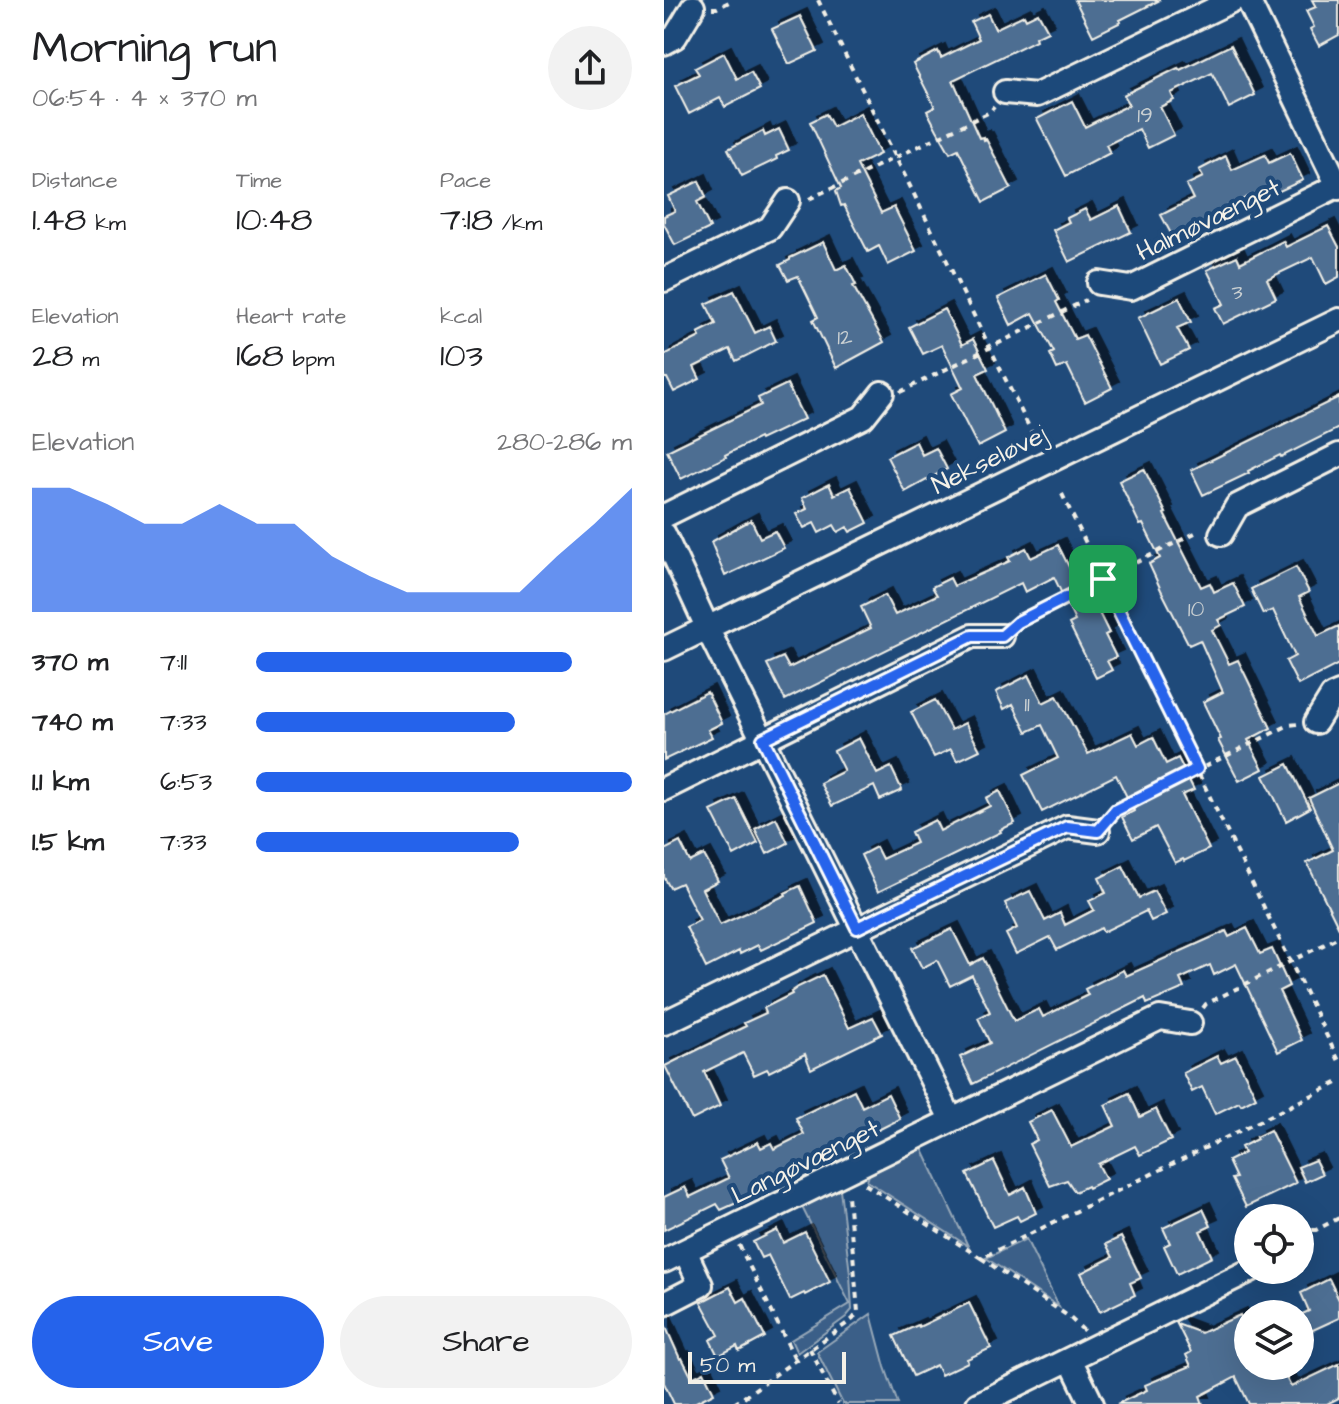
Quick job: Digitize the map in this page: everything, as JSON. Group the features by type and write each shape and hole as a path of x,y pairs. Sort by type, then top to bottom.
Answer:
{"street":[{"path":"1005,92 1037,95 1233,0"},
{"name":"Halmøvænget","path":"1099,283 1131,288 1339,186 1248,0"},
{"path":"664,43 675,37 693,7"},
{"path":"664,280 770,228 788,201"},
{"name":"Nekseløvej","path":"664,649 1339,320"},
{"path":"664,516 863,417 882,393"},
{"path":"1221,534 1237,506 1339,455"},
{"path":"664,534 707,628 951,1119"},
{"path":"664,789 972,636 1002,636"},
{"path":"1316,722 1332,696 1339,693"},
{"path":"664,1023 1067,827 1098,831"},
{"name":"Langøvænget","path":"664,1261 1160,1018 1190,1023"},
{"path":"664,1304 701,1285 685,1251"},
{"path":"978,1404 1234,1278"},
{"path":"1070,1359 1092,1404"}],"path":[{"path":"818,0 1033,435"},
{"path":"788,201 809,199 990,112 1005,92"},
{"path":"882,393 902,392 1085,301 1099,283"},
{"path":"1062,494 1339,1061"},
{"path":"1002,636 1018,622 1203,530 1221,534"},
{"path":"1098,831 1116,810 1197,769 1289,725 1316,722"},
{"path":"1190,1023 1206,1004 1339,937"},
{"path":"981,1258 1339,1082"},
{"path":"846,1172 1068,1316 1094,1347"},
{"path":"734,1404 853,1319 858,1312 846,1172"},
{"path":"1314,1230 1339,1218"},
{"path":"731,1229 795,1359"},
{"path":"810,1349 838,1404"}],"shaded area":[{"path":"922,1148 968,1246 867,1181 870,1172"},
{"path":"840,1189 852,1310 797,1353 791,1340 850,1304 802,1207"},
{"path":"1026,1239 1059,1307 986,1258"},
{"path":"871,1314 898,1404 843,1404 817,1352"}],"building":[{"path":"1075,0 1160,0 1093,36"},
{"path":"1312,0 1339,0 1339,35 1319,46 1310,29 1314,27 1306,11 1316,7"},
{"path":"1038,13 1048,31 1035,37 1036,40 953,80 979,138 986,139 1011,188 984,202 958,149 950,153 927,111 935,107 913,64 938,51 941,58 979,39 971,22 988,14 995,29 1024,15 1026,19"},
{"path":"800,16 817,51 789,64 772,29"},
{"path":"1231,45 1255,95 1229,108 1212,73 1171,93 1174,100 1160,107 1174,135 1148,148 1139,129 1106,145 1110,153 1066,176 1037,119 1072,101 1085,127 1129,105 1123,95"},
{"path":"724,53 737,79 751,72 760,89 725,107 720,98 689,114 675,86 699,74 695,68"},
{"path":"860,113 880,154 857,165 881,213 894,207 916,251 888,265 879,246 868,252 844,205 841,206 836,191 841,188 810,122 826,114 833,127"},
{"path":"779,129 789,150 742,176 728,149 763,131 765,136"},
{"path":"1290,153 1303,180 1258,201 1254,194 1222,209 1226,218 1176,243 1161,215 1193,199 1186,185 1203,177 1199,170 1226,156 1232,170 1265,155 1269,163"},
{"path":"699,181 706,197 697,202 710,228 675,245 664,224 664,216 675,211 668,196"},
{"path":"1119,206 1131,232 1069,262 1053,230 1085,209 1091,220"},
{"path":"1328,226 1339,247 1339,277 1326,284 1313,257 1267,279 1276,298 1223,324 1215,308 1224,304 1207,270 1237,256 1240,263 1283,241 1286,247"},
{"path":"823,242 836,270 846,265 856,285 853,286 884,342 836,368 813,320 818,317 798,276 788,280 780,265"},
{"path":"1046,274 1075,339 1085,335 1112,388 1085,402 1067,365 1057,369 1050,354 1054,352 1033,313 1011,325 998,298"},
{"path":"734,291 755,333 769,326 776,341 736,361 730,349 694,367 700,379 674,392 667,378 664,378 664,355 700,337 698,333 716,324 706,304"},
{"path":"1179,298 1191,322 1177,328 1189,350 1160,364 1138,318"},
{"path":"944,309 962,345 973,339 988,369 977,374 1005,433 978,447 951,394 963,388 942,345 923,354 909,327"},
{"path":"787,384 804,419 759,438 681,479 667,451 761,405 758,398"},
{"path":"1339,397 1339,428 1203,495 1191,470"},
{"path":"916,442 922,455 936,448 947,469 905,492 887,457"},
{"path":"1144,469 1201,587 1210,583 1214,592 1233,583 1245,607 1218,620 1221,625 1212,630 1229,664 1238,660 1271,728 1248,740 1263,769 1239,781 1203,702 1223,692 1200,640 1189,645 1161,590 1149,564 1160,558 1119,481"},
{"path":"829,484 834,495 850,487 868,523 850,532 847,527 838,532 834,525 819,533 814,523 804,528 796,514 807,509 802,498"},
{"path":"751,520 760,538 775,531 784,548 725,576 711,542"},
{"path":"1058,545 1071,571 1080,567 1091,591 1097,589 1105,605 1097,609 1116,657 1107,661 1112,670 1096,678 1069,624 1075,621 1054,577 1025,592 1021,583 785,700 767,664 783,657 789,668 871,628 861,607 885,595 895,615 937,595 932,587 950,578 954,586 1010,561 1008,557 1026,548 1031,558"},
{"path":"1296,567 1309,592 1299,597 1318,636 1339,626 1339,664 1298,685 1286,661 1295,656 1273,610 1263,614 1251,589"},
{"path":"1029,675 1043,703 1057,696 1088,754 1132,733 1138,745 1153,737 1166,764 1178,758 1194,790 1182,795 1209,849 1175,863 1156,827 1133,839 1122,817 1134,811 1116,775 1042,812 1023,775 1058,758 1042,725 1027,732 1013,704 1004,709 996,692"},
{"path":"707,692 722,723 708,730 712,737 664,760 664,714"},
{"path":"935,700 951,730 965,723 980,750 957,761 951,749 934,757 911,712"},
{"path":"859,738 877,774 891,767 902,790 880,800 874,786 832,806 820,783 844,771 834,751"},
{"path":"1288,764 1310,808 1286,821 1264,776"},
{"path":"1339,783 1339,928 1307,863 1333,850 1309,798"},
{"path":"1000,791 1015,823 878,892 861,855 876,847 882,859 916,843 911,832 935,820 940,831 990,806 986,798"},
{"path":"736,799 758,843 734,856 711,811"},
{"path":"776,818 788,843 767,854 755,829"},
{"path":"680,842 690,862 704,855 718,881 702,889 720,925 800,886 817,923 761,950 758,945 740,954 739,951 706,968 686,927 700,920 681,883 670,888 664,877 664,850"},
{"path":"1123,866 1139,898 1154,891 1166,914 1151,921 1146,911 1103,932 1101,928 1057,950 1050,937 1016,954 1006,934 1017,928 1005,903 1030,891 1045,921 1060,913 1065,925 1094,910 1089,901 1106,893 1099,878"},
{"path":"1247,928 1260,954 1272,949 1289,986 1279,991 1302,1040 1278,1052 1236,964 1214,975 1210,965 1180,979 1184,988 1147,1004 1145,998 973,1084 960,1057 990,1043 978,1018 990,1012 972,975 950,986 937,960 922,968 912,948 952,929 970,965 983,958 1014,1021 1039,1009 1043,1017 1088,995 1085,989 1123,970 1126,976 1226,931 1229,937"},
{"path":"823,975 849,1028 873,1017 882,1034 811,1069 805,1054 769,1072 767,1069 754,1075 743,1053 704,1072 720,1106 692,1120 665,1066 746,1026 744,1023 766,1013 764,1008"},
{"path":"1217,1056 1221,1063 1236,1056 1256,1097 1215,1114 1202,1087 1192,1092 1183,1073"},
{"path":"854,1090 862,1107 888,1094 900,1119 741,1201 721,1210 717,1204 664,1230 664,1197 685,1187 690,1197 729,1178 720,1160 758,1142 761,1148 771,1143 774,1149 804,1134 796,1118"},
{"path":"1129,1093 1140,1117 1156,1109 1171,1140 1140,1155 1135,1146 1098,1164 1106,1179 1088,1188 1075,1192 1067,1180 1050,1186 1029,1144 1037,1140 1028,1122 1052,1110 1071,1147 1115,1126 1105,1105"},
{"path":"1270,1130 1296,1183 1252,1204 1244,1204 1232,1179 1236,1178 1228,1161 1244,1153 1241,1147"},
{"path":"1315,1160 1322,1174 1305,1182 1298,1167"},
{"path":"994,1161 1010,1195 1025,1187 1036,1213 1020,1221 1017,1216 993,1227 967,1174"},
{"path":"1203,1209 1211,1226 1200,1231 1212,1257 1177,1274 1164,1246 1170,1243 1163,1228"},
{"path":"777,1230 783,1243 805,1232 830,1282 790,1300 768,1255 761,1258 753,1242"},
{"path":"1121,1237 1141,1278 1130,1283 1135,1295 1100,1312 1081,1273 1113,1257 1106,1244"},
{"path":"1329,1279 1339,1300 1339,1318 1314,1330 1314,1300 1304,1300 1301,1293"},
{"path":"730,1287 738,1302 745,1298 765,1337 739,1351 737,1346 718,1356 710,1340 719,1335 701,1302"},
{"path":"969,1303 991,1348 941,1375 936,1365 913,1376 894,1336"},
{"path":"1234,1318 1234,1378 1200,1396 1203,1404 1117,1404 1147,1390 1145,1385 1191,1366 1186,1355 1191,1352 1177,1324 1201,1333"},
{"path":"664,1323 692,1378 704,1372 714,1393 692,1404 674,1404 664,1383"},
{"path":"1339,1364 1339,1398 1327,1404 1249,1404 1237,1380 1287,1380 1291,1387 1306,1380 1314,1380 1314,1376"}],"route":[{"path":"1103,579 1197,769 1116,810 1098,831 1067,827 857,928 763,739 972,636 1002,636 1018,622 1103,579"}]}
